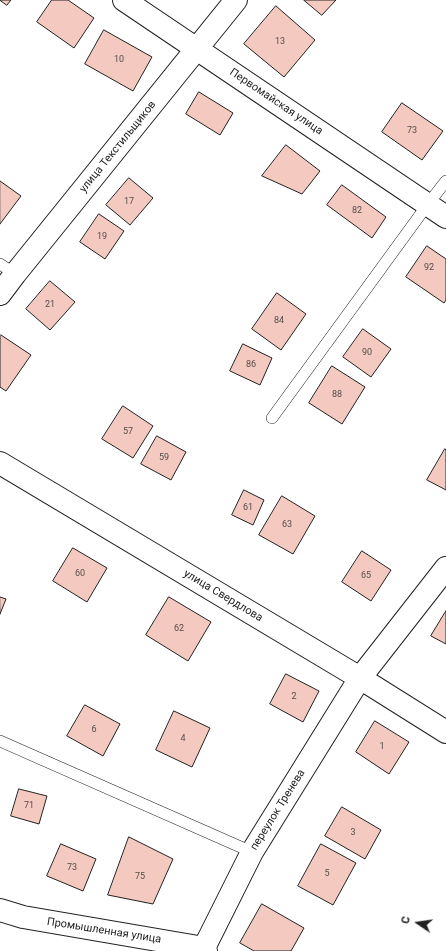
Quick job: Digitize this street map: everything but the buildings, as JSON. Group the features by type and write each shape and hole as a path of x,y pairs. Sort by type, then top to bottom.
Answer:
{"street":[{"name":"Первомайская улица","path":"124,0 446,217"},
{"name":"улица Текстильщиков","path":"0,294 7,269 197,49 236,0"},
{"name":"улица Свердлова","path":"0,463 360,678 446,732"},
{"name":"переулок Тренева","path":"205,949 252,852 360,678 446,568"},
{"name":"Промышленная улица","path":"0,910 23,917 205,949"}],"lane":[{"path":"272,418 446,181"},
{"path":"0,741 252,852"}]}
